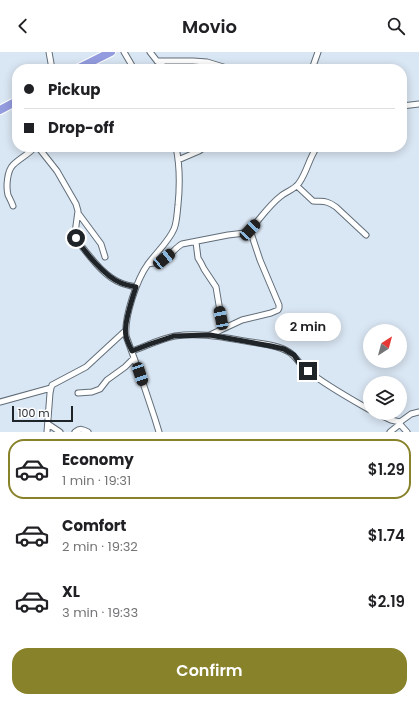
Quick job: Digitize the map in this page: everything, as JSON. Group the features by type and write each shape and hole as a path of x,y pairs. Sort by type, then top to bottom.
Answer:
{"highway":[{"path":"87,64 111,52"},
{"path":"0,110 12,104"}],"street":[{"path":"49,52 51,64"},
{"path":"124,52 131,64"},
{"path":"150,52 161,64"},
{"path":"314,64 318,52"},
{"path":"157,61 193,61 214,64"},
{"path":"407,105 418,103"},
{"path":"13,206 8,195 7,188 9,172 13,166 30,152"},
{"path":"40,152 57,171 76,204 78,213 75,233 78,242 112,278 120,283 136,287"},
{"path":"158,432 140,374 126,336 126,331 131,302 143,272 174,230 179,191 179,167 177,152"},
{"path":"178,160 197,152"},
{"path":"148,264 164,259 182,244 245,233 250,230 282,195 297,186 303,177 314,152"},
{"path":"297,186 313,201 329,202 366,235"},
{"path":"78,213 101,244 105,257"},
{"path":"210,335 242,320 271,313 279,308 250,230"},
{"path":"196,242 198,258 216,287 223,329"},
{"path":"0,402 51,388 54,384 86,368 126,331"},
{"path":"132,351 174,336 210,335 284,349 294,355 300,364 332,389 363,406"},
{"path":"78,393 92,392 100,389 107,380 125,367 134,358"},
{"path":"47,432 51,388"},
{"path":"390,432 411,414 419,412"},
{"path":"391,420 399,423 407,432"},
{"path":"48,424 60,432"},
{"path":"75,432 79,429 88,432"}],"route":[{"path":"76,238 104,271 112,278 120,283 136,287 131,302 126,331 126,336 132,351 174,336 210,335 284,349 294,355 300,364 308,371"}]}
